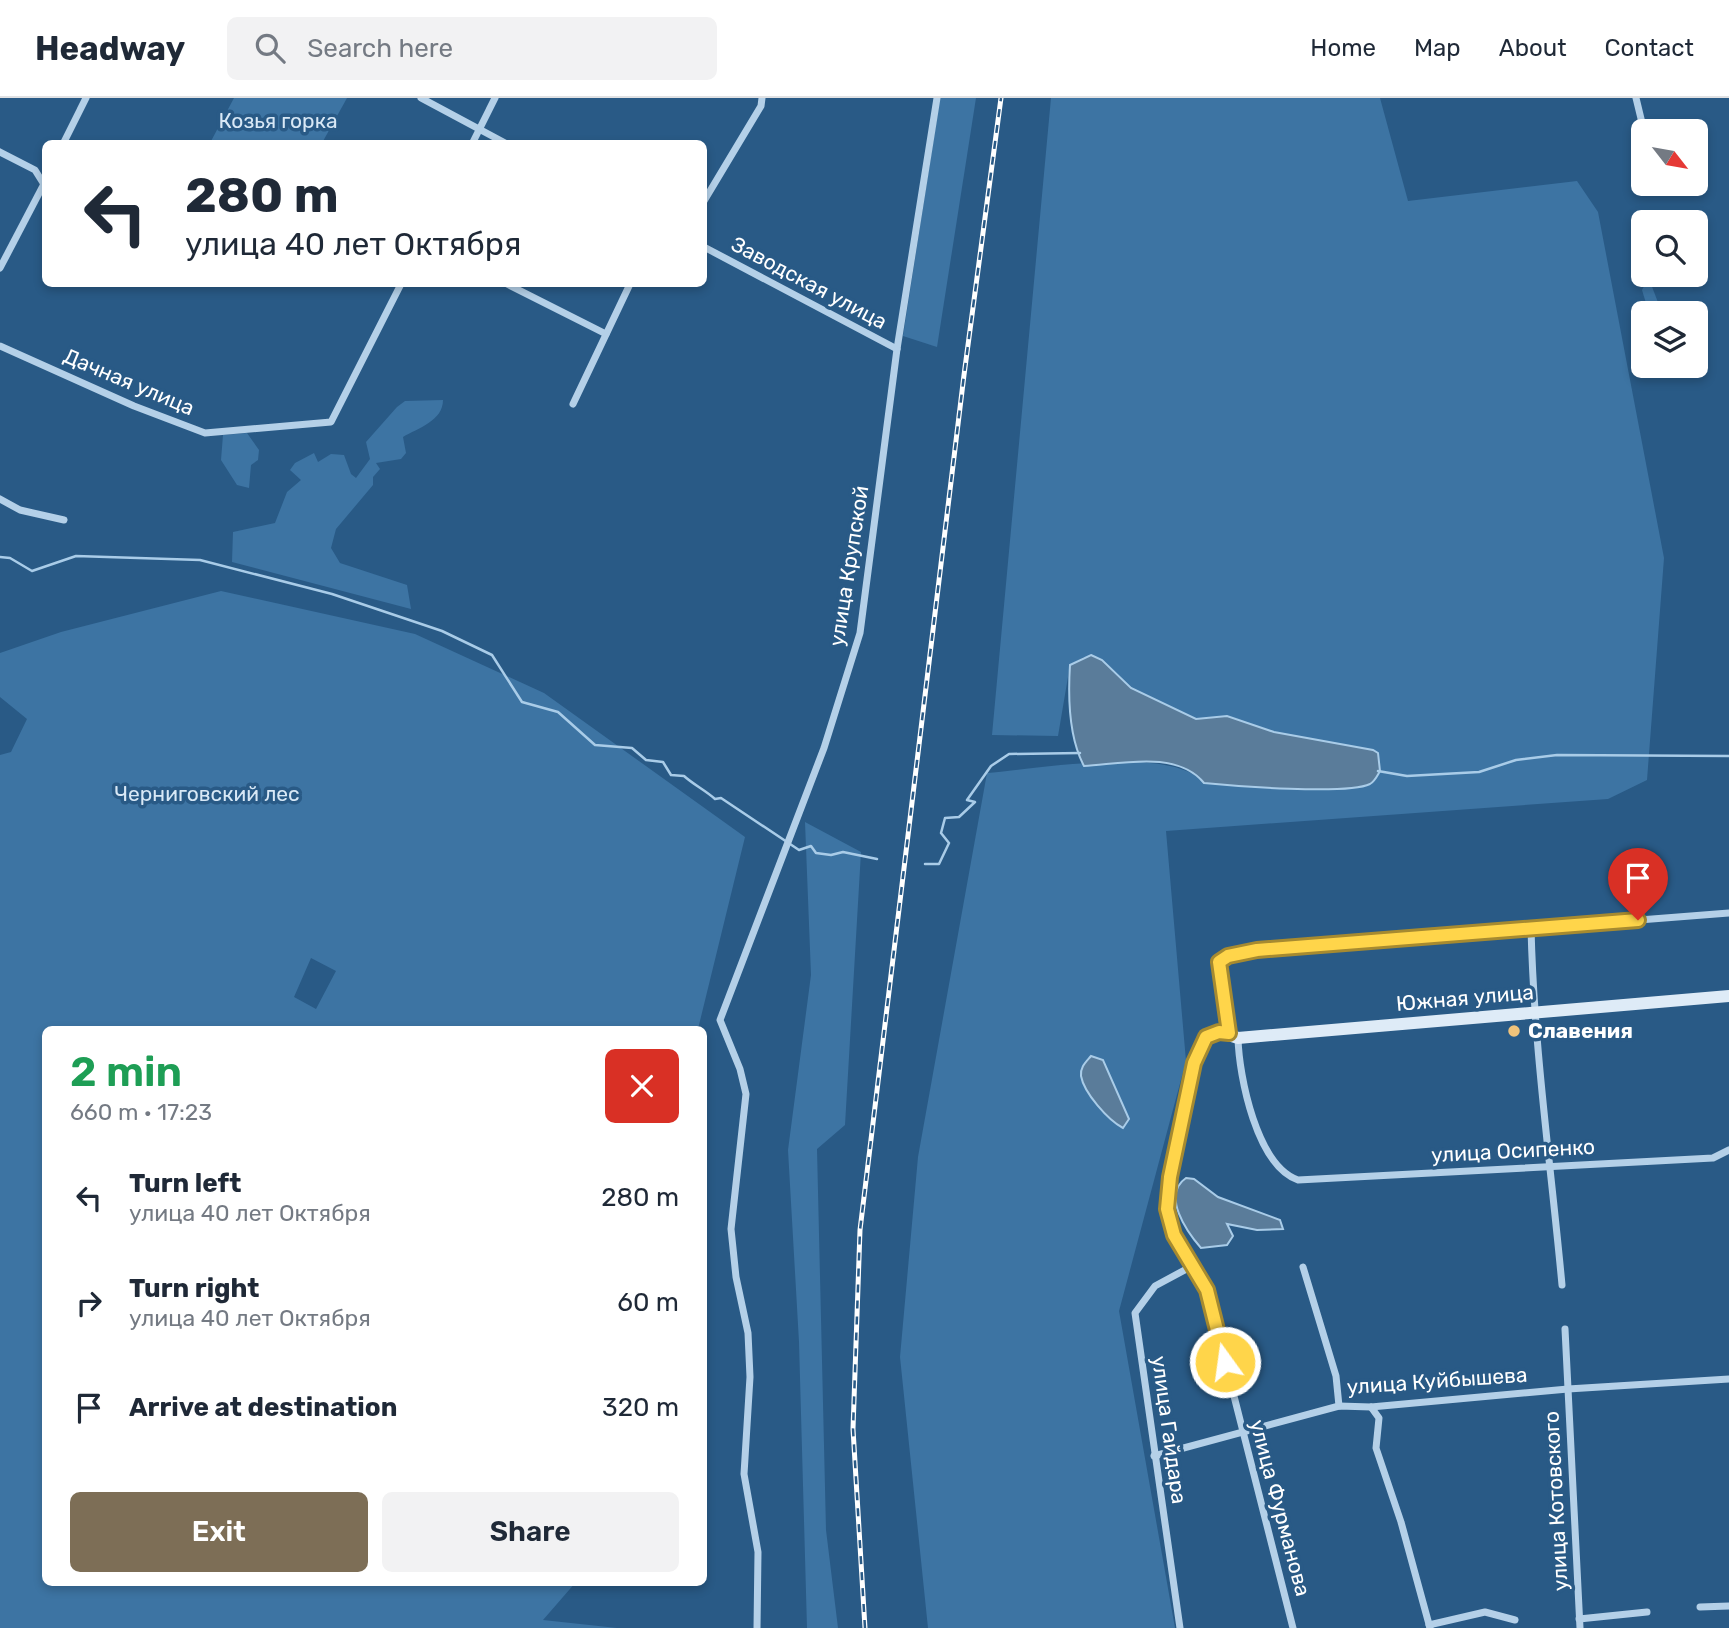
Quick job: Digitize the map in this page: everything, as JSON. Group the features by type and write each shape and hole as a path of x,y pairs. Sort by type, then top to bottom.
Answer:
{"street":[{"path":"65,140 86,98"},
{"path":"421,98 501,140"},
{"path":"474,140 495,98"},
{"path":"707,196 761,106 762,98"},
{"name":"улица Крупской","path":"757,1628 758,1552 744,1474 750,1377 748,1333 731,1229 746,1094 740,1069 720,1020 824,748 860,634 897,349 937,98"},
{"path":"1636,98 1641,119"},
{"path":"0,152 35,170 42,179"},
{"path":"0,268 42,189"},
{"name":"Заводская улица","path":"707,249 897,349"},
{"name":"Дачная улица","path":"0,346 134,406 205,433 331,422 399,287"},
{"path":"513,287 606,334"},
{"path":"573,404 629,287"},
{"path":"0,499 20,510 64,520"},
{"path":"1234,1035 1219,962 1228,956 1257,950 1729,913"},
{"path":"1531,928 1538,1080 1551,1167 1562,1285"},
{"name":"Южная улица","path":"1206,1037 1219,1032 1234,1035 1729,996"},
{"name":"улица Осипенко","path":"1234,1035 1245,1086 1266,1150 1282,1172 1298,1180 1713,1158 1729,1150"},
{"name":"улица Фурманова","path":"1206,1037 1194,1063 1170,1177 1167,1209 1174,1235 1207,1290 1293,1628"},
{"name":"улица Гайдара","path":"1180,1628 1153,1457 1135,1313 1155,1286 1194,1265"},
{"path":"1303,1267 1336,1376 1339,1406"},
{"name":"улица Котовского","path":"1565,1329 1580,1628"},
{"name":"улица Куйбышева","path":"1153,1457 1339,1406 1371,1407 1568,1389 1729,1379"},
{"path":"1371,1407 1379,1418 1376,1448 1401,1522 1429,1626 1485,1612 1515,1620"},
{"path":"1700,1607 1729,1606"},
{"path":"1579,1619 1647,1612"}],"green space":[{"name":"Козья горка","path":"234,98 347,98 324,140 212,140"},
{"path":"940,98 976,98 937,347 903,336"},
{"path":"1051,98 1380,98 1408,201 1577,181 1598,212 1664,558 1647,780 1608,799 1166,831 1186,1061 1119,1311 1175,1628 928,1628 900,1357 918,1157 987,773 1069,764 1135,762 1188,771 1204,783 1247,787 1353,788 1373,750 1274,732 1227,716 1196,719 1131,688 1102,660 1084,657 1070,665 1058,736 992,735"},
{"path":"1644,287 1652,287 1657,301 1645,301"},
{"path":"443,400 434,419 403,437 406,453 401,459 376,463 380,469 373,477 373,485 336,529 331,548 340,563 407,585 411,609 232,562 233,532 275,523 287,492 301,480 290,470 295,463 314,453 318,462 331,454 344,455 351,474 356,478 370,459 366,442 397,407 405,401"},
{"path":"247,433 259,450 258,460 251,465 249,488 237,485 221,460 223,435"},
{"name":"Черниговский лес","path":"221,591 415,634 544,693 745,837 699,1026 42,1026 42,1586 573,1586 543,1620 617,1628 0,1628 0,755 11,752 27,719 0,697 0,653 61,632","holes":["311,958 336,971 316,1009 294,997"]},
{"path":"805,822 861,852 845,1125 817,1149 826,1530 838,1628 807,1628 799,1342 788,1150 811,975"}],"shaded area":[{"path":"1091,655 1102,660 1131,688 1196,719 1227,716 1274,732 1373,750 1378,753 1380,771 1370,784 1339,789 1315,789 1204,783 1179,766 1148,761 1084,766 1072,730 1070,665"},
{"path":"1091,1056 1103,1060 1129,1119 1123,1128 1097,1105 1083,1083 1081,1070"},
{"path":"1186,1178 1194,1179 1218,1197 1280,1220 1283,1229 1257,1230 1227,1224 1233,1236 1227,1245 1201,1248 1189,1233 1176,1203 1179,1185"}],"waterway":[{"path":"0,557 10,558 32,571 76,556 200,560 332,594 442,631 492,655 522,702 558,712 595,745 632,748 646,760 663,762 671,775 684,776 715,799 721,798 799,850 811,846 816,853 831,855 843,852 877,859"},
{"path":"925,864 939,864 949,843 941,833 945,818 959,817 975,802 967,800 991,766 1009,754 1080,753"},
{"path":"1378,771 1407,776 1479,772 1516,760 1557,755 1729,756"}],"railway":[{"path":"865,1628 853,1429 860,1230 964,375 1001,98"}],"place":[{"name":"Славения","path":"1514,1031"}],"route":[{"path":"1225,1362 1207,1290 1174,1235 1167,1209 1170,1177 1194,1063 1206,1037 1219,1032 1229,1033 1219,962 1228,956 1257,950 1638,920"}]}
